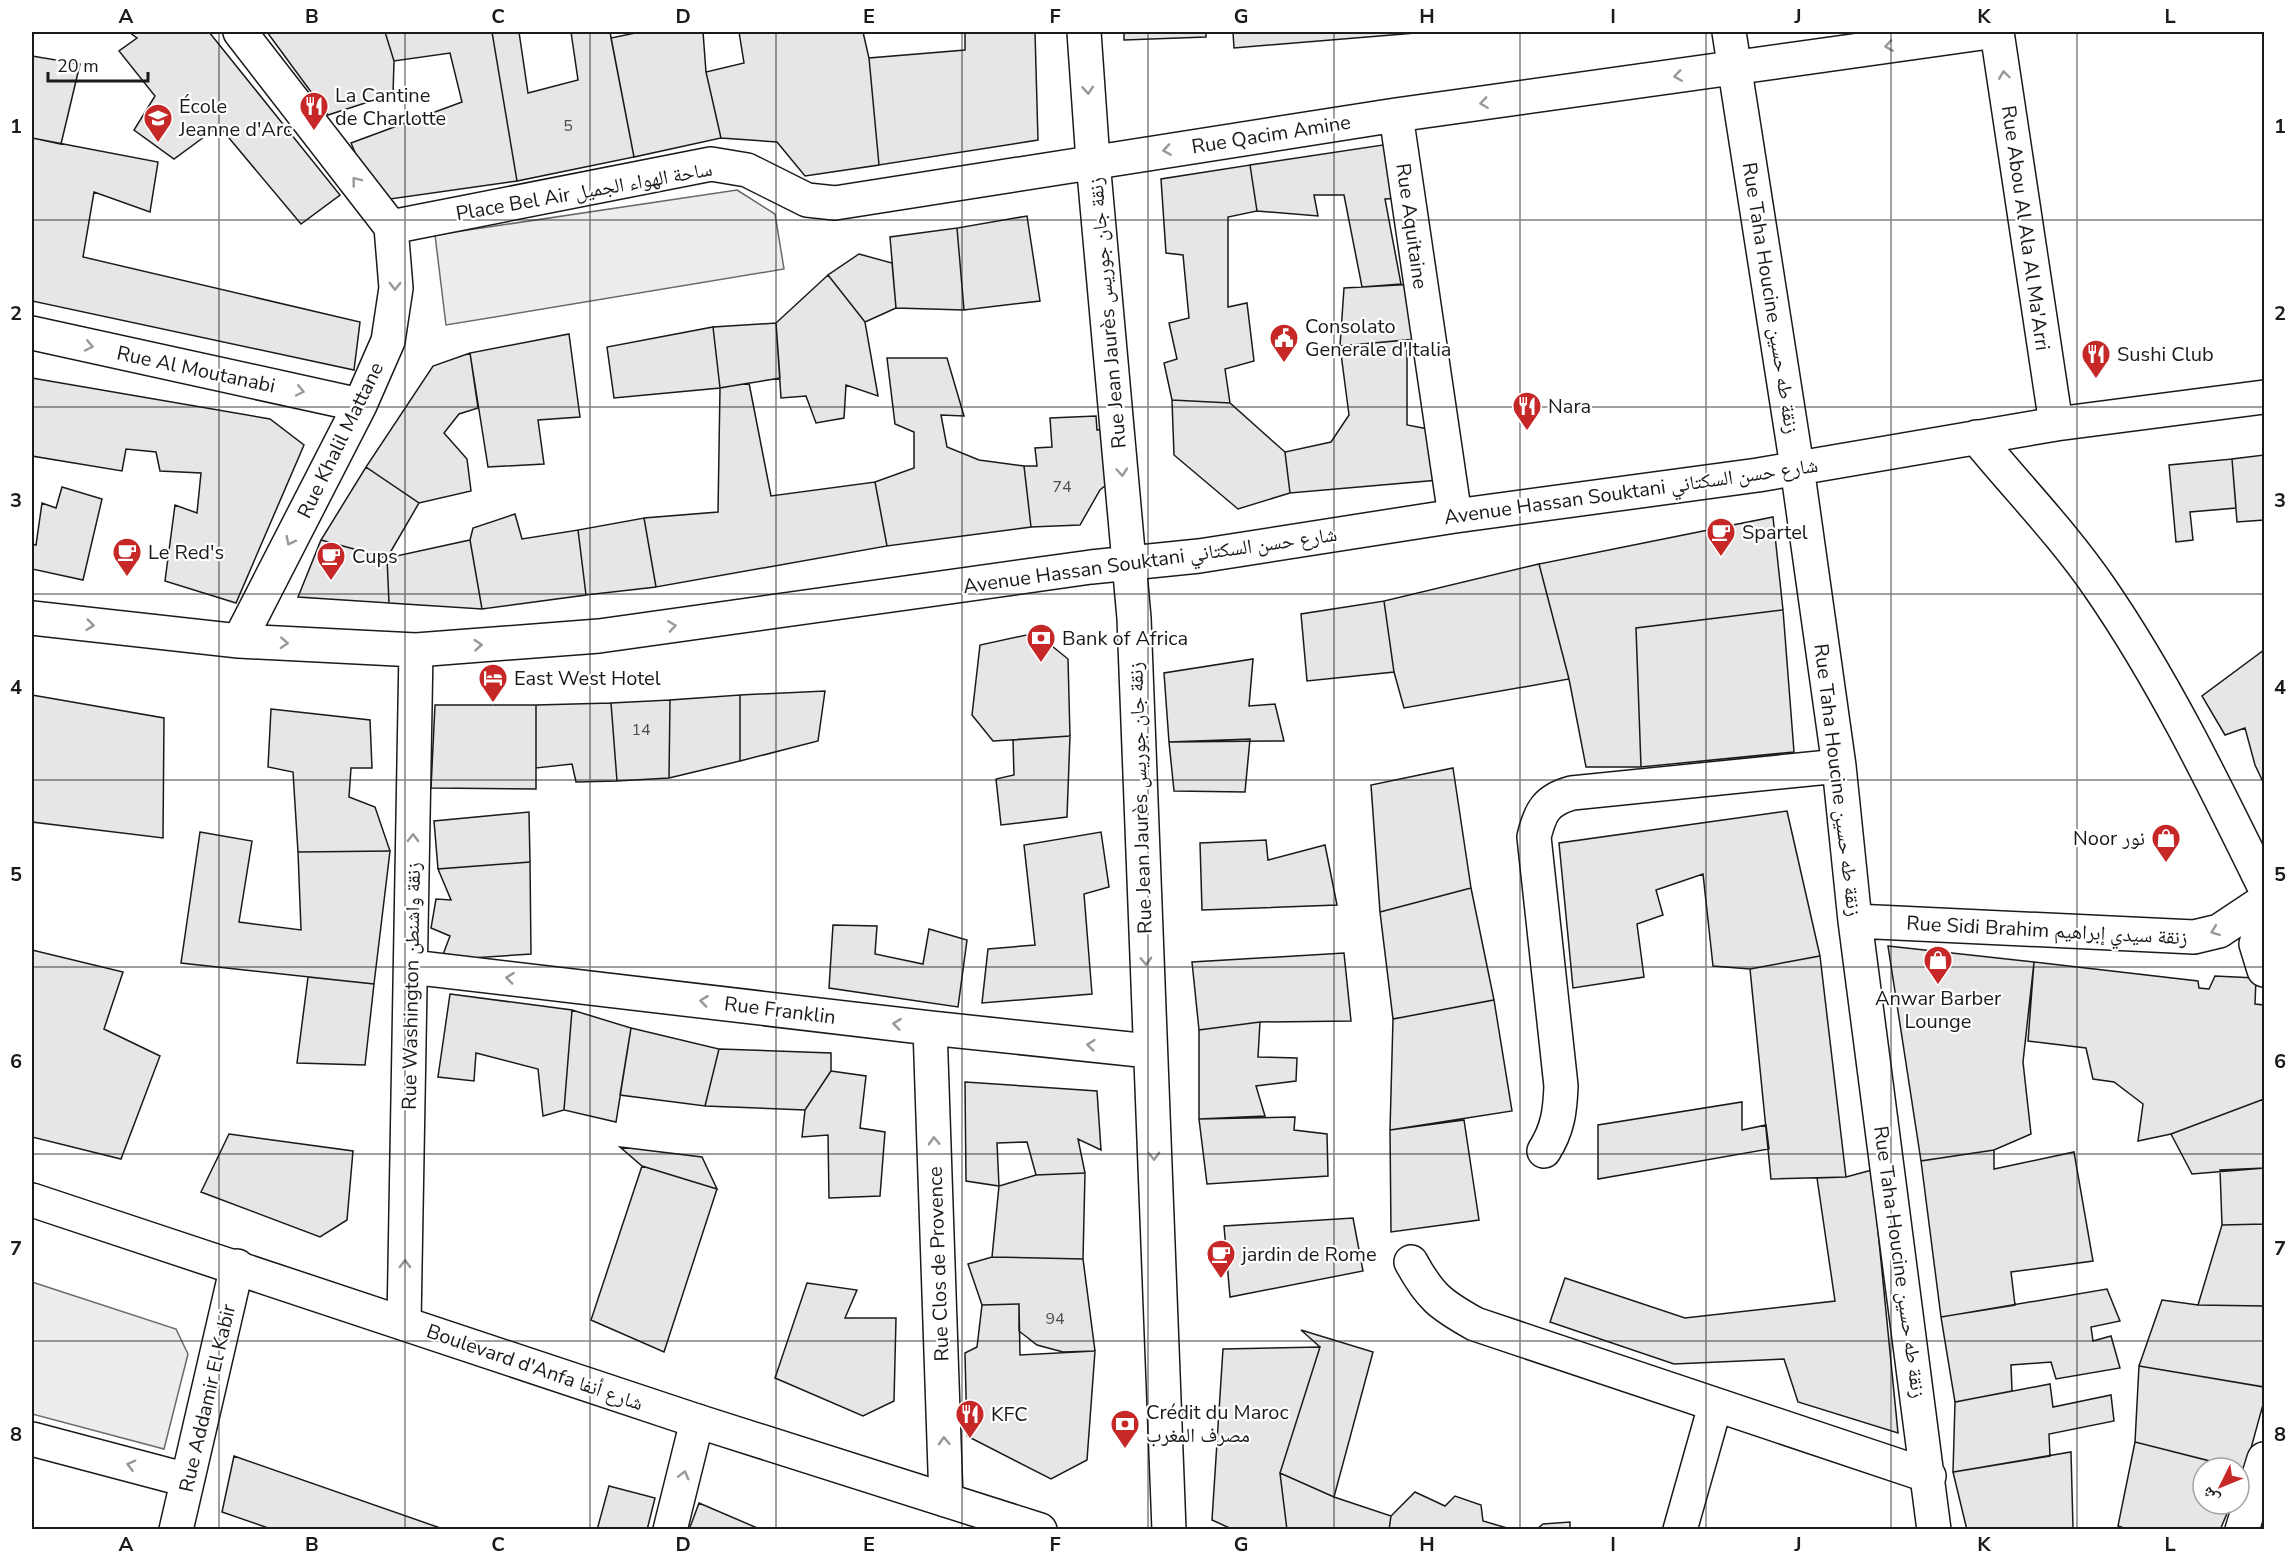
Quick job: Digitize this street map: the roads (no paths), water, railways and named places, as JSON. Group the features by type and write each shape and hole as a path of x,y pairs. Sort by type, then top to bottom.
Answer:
{"street":[{"path":"240,32 391,227"},
{"name":"Rue Jean Jaurès زنقة جان جوريس","path":"1084,32 1093,161 1129,564 1169,1530"},
{"name":"Rue Taha Houcine زنقة طه حسين","path":"1730,32 1797,467 1839,766 1855,921 1935,1530"},
{"name":"Rue Qacim Amine","path":"807,200 835,203 1396,115 1989,32"},
{"name":"Rue Abou Al Ala Al Ma'Arri","path":"1997,32 2056,424"},
{"name":"Rue Aquitaine","path":"1396,115 1455,516"},
{"name":"Place Bel Air ساحة الهواء الجميل","path":"391,227 711,164 747,170 807,200"},
{"name":"Rue Khalil Mattane","path":"239,640 360,405 388,340 396,288 391,227"},
{"name":"Rue Al Moutanabi","path":"32,333 360,405"},
{"name":"Avenue Hassan Souktani شارع حسن السكتاني","path":"32,618 239,640 416,650 599,636 1090,567 1129,564 1455,516 1758,476 1797,467 2056,424 2265,397"},
{"path":"1976,437 2029,502 2054,527 2100,588 2209,771 2265,886"},
{"name":"Rue Washington زنقة واشنطن","path":"404,1323 416,650"},
{"path":"1544,1151 1554,1135 1560,1115 1561,1086 1534,837 1539,815 1544,807 1556,797 1572,793 1839,766"},
{"name":"Rue Sidi Brahim زنقة سيدي إبراهيم","path":"1855,921 2194,937 2219,931 2265,901"},
{"path":"2265,916 2256,944 2265,970"},
{"name":"Rue Franklin","path":"411,967 930,1028 1149,1051"},
{"name":"Rue Clos de Provence","path":"930,1028 946,1500"},
{"name":"Boulevard d'Anfa شارع أنفا","path":"32,1200 237,1266 697,1421 1040,1530"},
{"path":"1411,1262 1426,1290 1449,1310 1475,1324 1929,1476"},
{"name":"Rue Addamir El Kabir","path":"176,1530 237,1266"},
{"path":"1680,1530 1715,1406"},
{"path":"670,1530 697,1421"},
{"path":"32,1439 187,1480"},
{"path":"2242,1530 2265,1459"}],"place":[{"name":"La Cantine de Charlotte","path":"314,132"},
{"name":"École Jeanne d'Arc","path":"158,144"},
{"name":"Consolato Generale d'Italia","path":"1284,364"},
{"name":"Sushi Club","path":"2096,380"},
{"name":"Nara","path":"1527,432"},
{"name":"Spartel","path":"1721,558"},
{"name":"Le Red's","path":"127,578"},
{"name":"Cups","path":"331,582"},
{"name":"Bank of Africa","path":"1041,664"},
{"name":"East West Hotel","path":"493,704"},
{"name":"Noor نور","path":"2166,864"},
{"name":"Anwar Barber Lounge","path":"1938,986"},
{"name":"jardin de Rome","path":"1221,1280"},
{"name":"KFC","path":"970,1440"},
{"name":"Crédit du Maroc مصرف المغرب","path":"1125,1450"}]}
